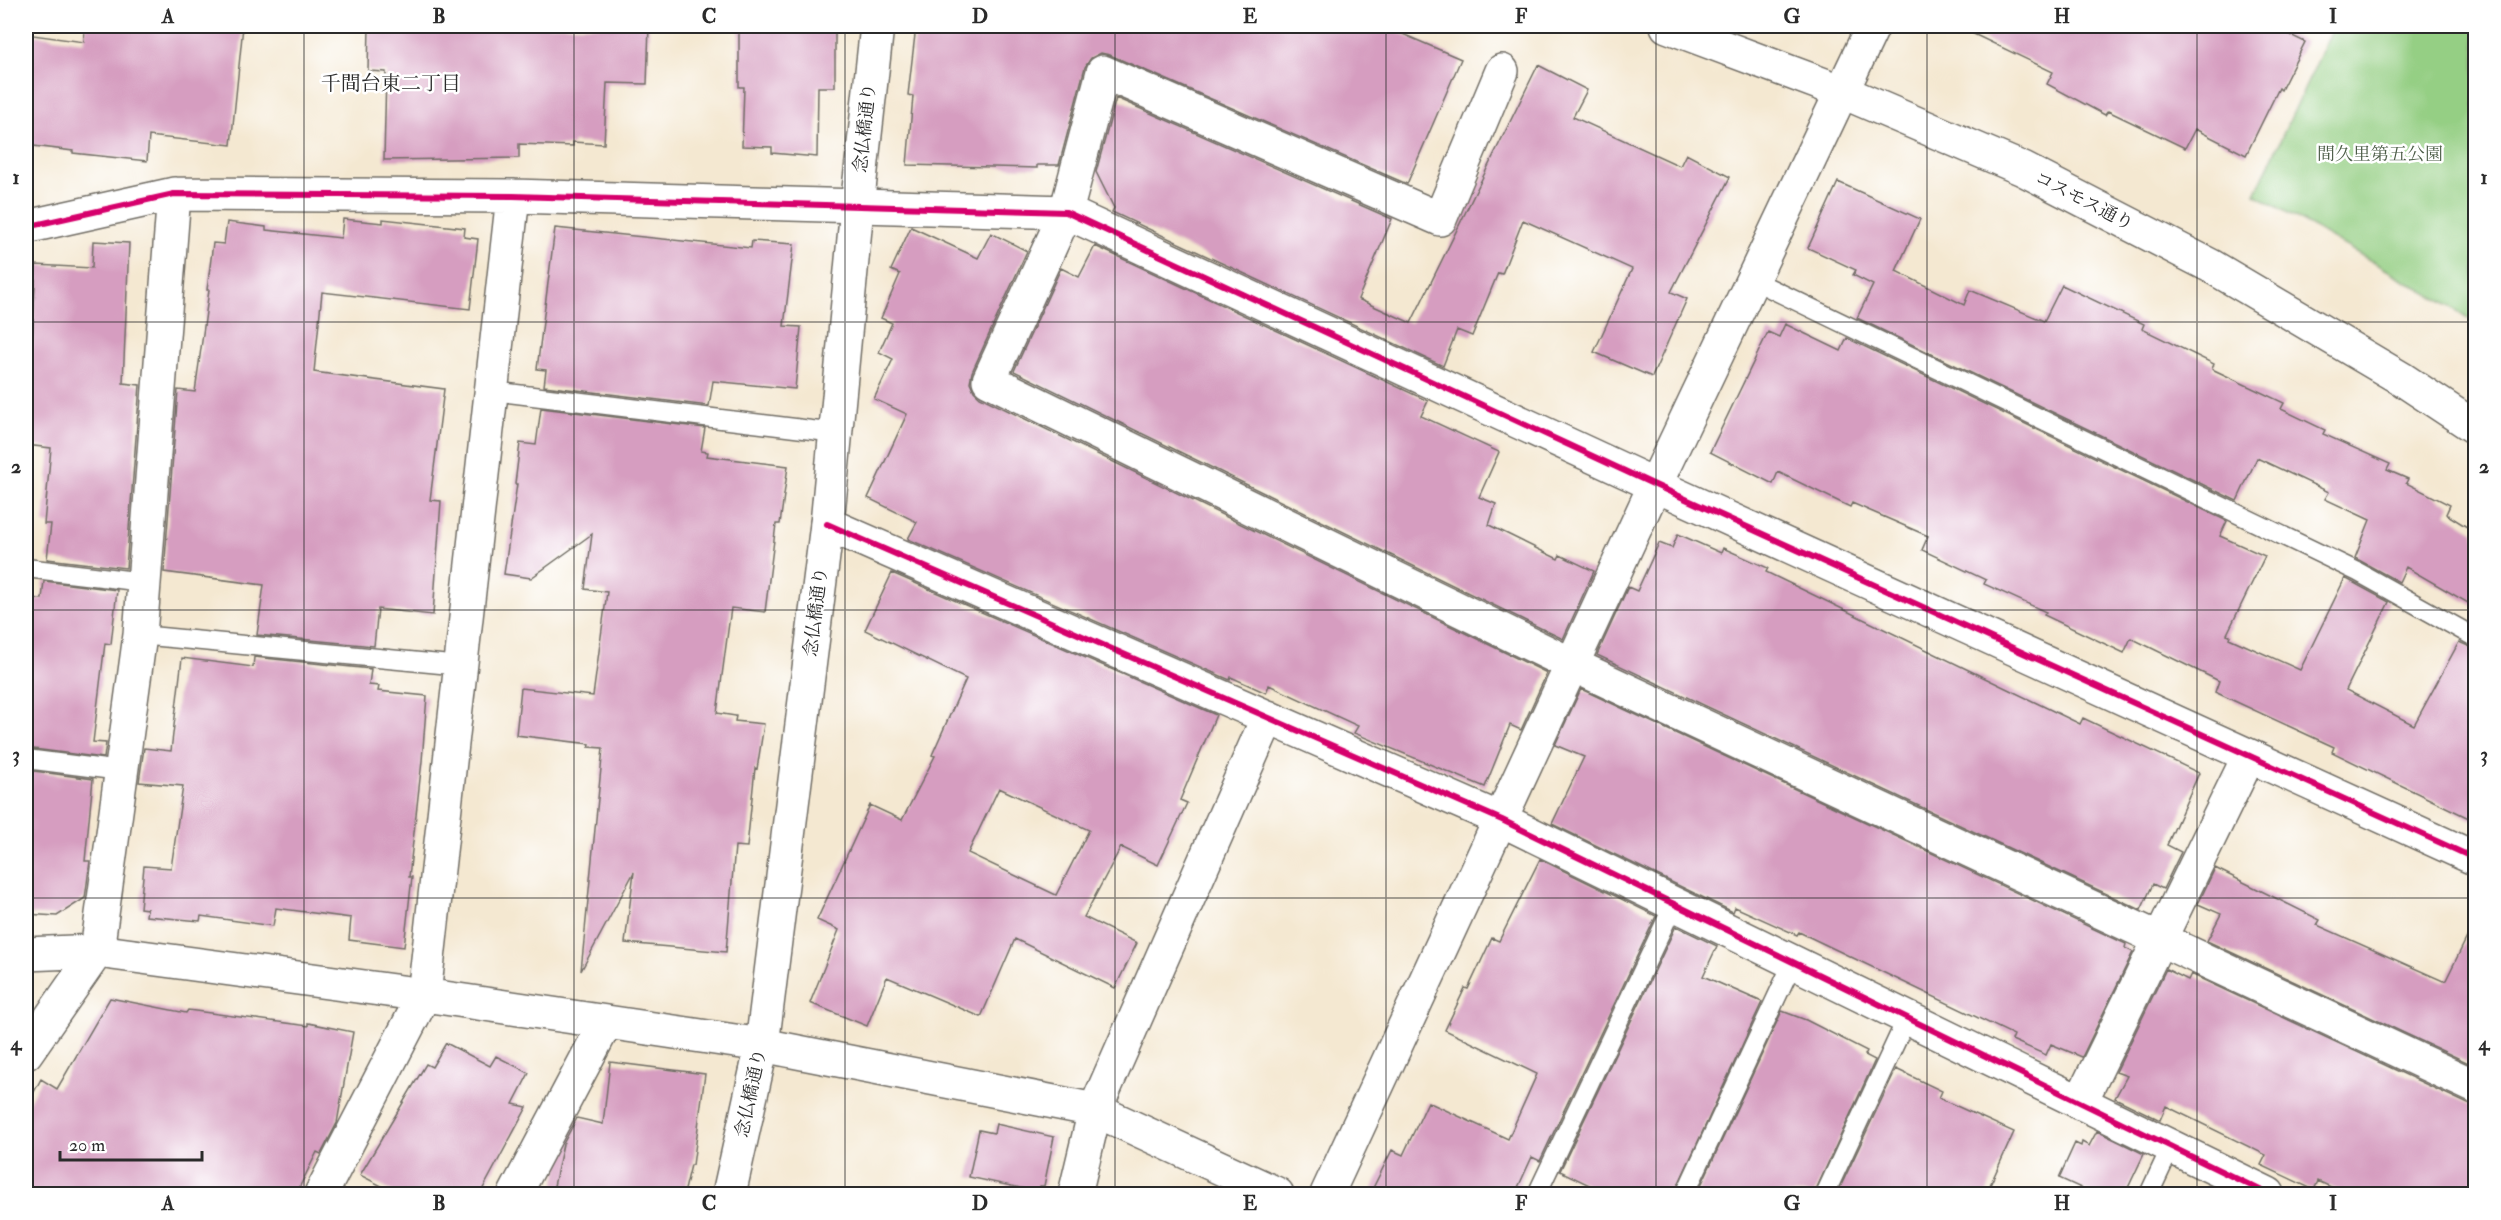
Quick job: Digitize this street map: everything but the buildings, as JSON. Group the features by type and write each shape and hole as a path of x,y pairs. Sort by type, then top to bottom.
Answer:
{"street":[{"name":"念仏橋通り","path":"729,1194 762,1045 827,524 856,207 877,26"},
{"name":"コスモス通り","path":"1667,26 1843,92 2023,169 2211,266 2402,379 2475,428"},
{"path":"1327,1194 1655,485 1874,26"},
{"path":"1502,71 1440,219 1103,72 1066,212 989,380 1573,665 2475,1087"},
{"path":"26,1053 97,951 140,635 174,194"},
{"path":"26,227 174,194 513,196 1066,212 1655,485 2475,860"},
{"path":"321,1194 424,996 513,196"},
{"path":"827,524 1502,820 2268,1194"},
{"path":"1075,1194 1095,1110 1268,717"},
{"path":"2080,1102 2249,756"},
{"path":"26,954 97,951 762,1045 1095,1110 1277,1194"},
{"path":"514,1194 606,1022"}],"lane":[{"path":"1754,280 2358,572 2475,638"},
{"path":"492,390 836,433"},
{"path":"26,568 144,582"},
{"path":"140,635 461,666"},
{"path":"26,759 121,771"},
{"path":"1537,1194 1674,904"},
{"path":"1685,1194 1793,962"},
{"path":"1825,1194 1907,1018"},
{"path":"2149,1194 2171,1147"}],"green space":[{"name":"間久里第五公園","path":"2334,26 2475,26 2475,323 2453,308 2255,194"}],"cycle path":[{"path":"26,227 174,194 513,196 1066,212 1655,485 2476,859"},
{"path":"827,524 1502,820 2268,1194"}],"district":[{"name":"千間台東二丁目","path":"391,83"}]}
